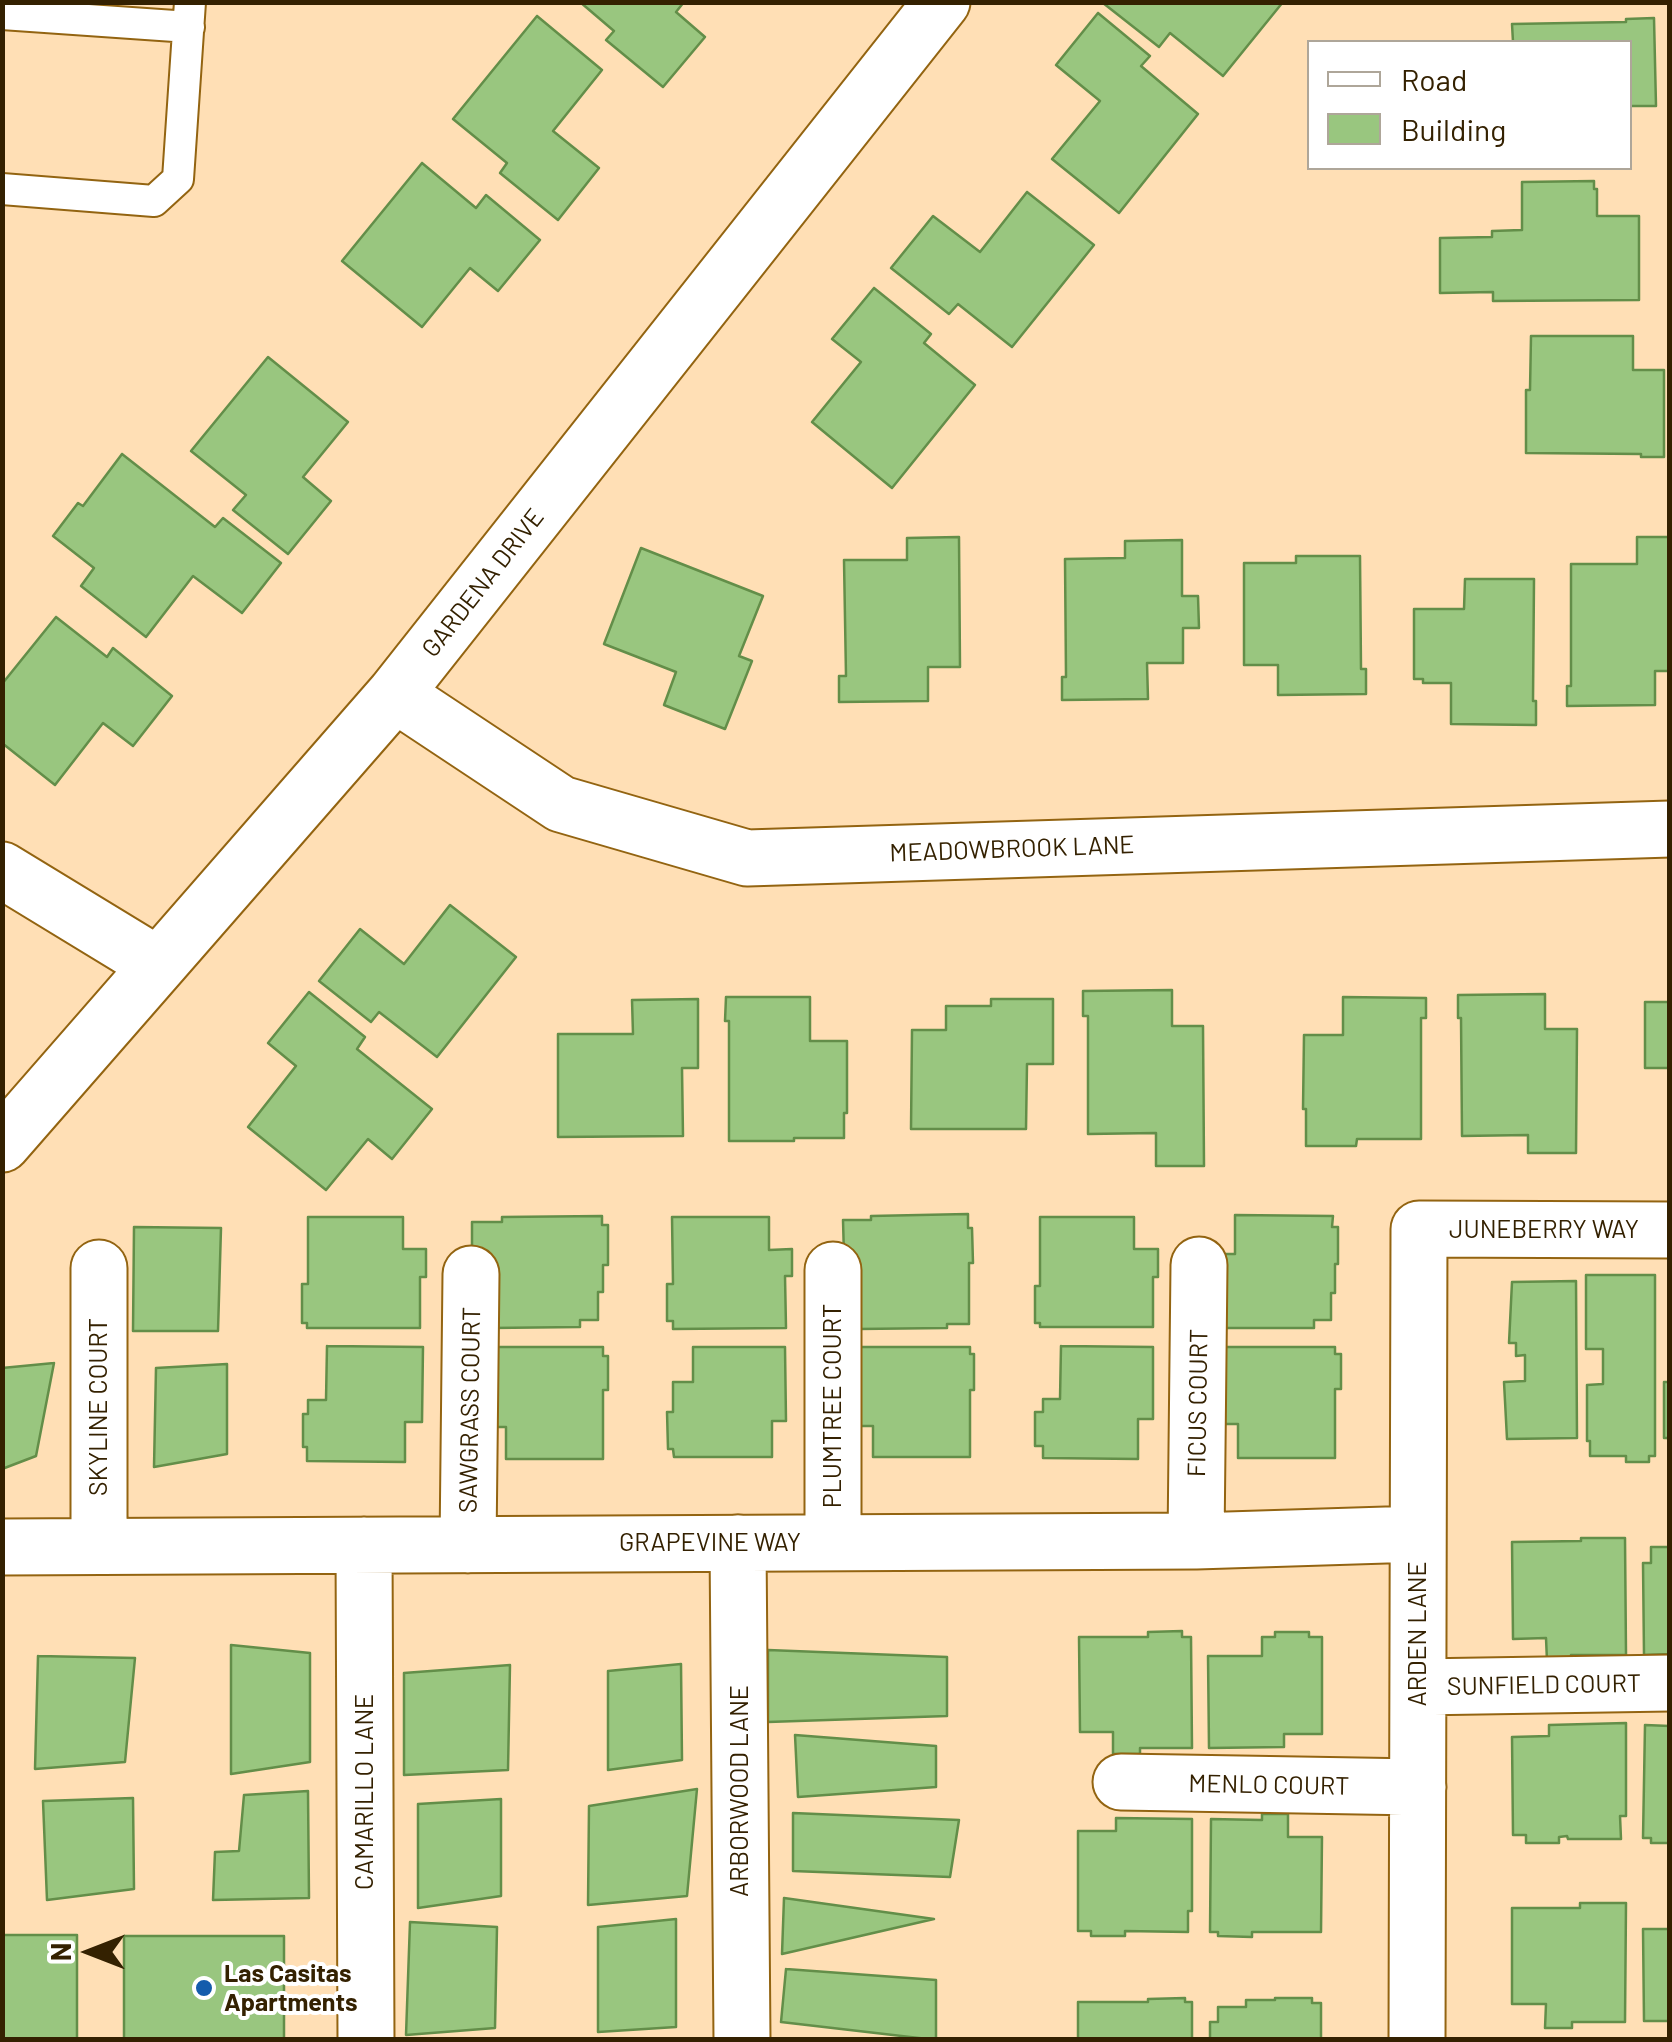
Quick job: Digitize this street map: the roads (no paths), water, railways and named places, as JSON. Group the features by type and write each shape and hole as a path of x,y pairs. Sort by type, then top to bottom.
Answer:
{"street":[{"name":"GARDENA DRIVE","path":"2,1144 395,694 942,2"},
{"name":"MEADOWBROOK LANE","path":"395,694 562,804 747,858 1670,829"},
{"path":"2,870 158,966"},
{"name":"JUNEBERRY WAY","path":"1419,1229 1670,1230"},
{"name":"ARDEN LANE","path":"1417,2040 1419,1229"},
{"name":"FICUS COURT","path":"1196,1541 1200,1265"},
{"name":"SKYLINE COURT","path":"99,1268 99,1546"},
{"name":"PLUMTREE COURT","path":"833,1270 833,1542"},
{"name":"SAWGRASS COURT","path":"468,1545 471,1274"},
{"name":"GRAPEVINE WAY","path":"2,1547 1196,1541 1418,1534"},
{"name":"ARBORWOOD LANE","path":"738,1543 742,2040"},
{"name":"CAMARILLO LANE","path":"364,1545 366,2040"},
{"name":"SUNFIELD COURT","path":"1418,1687 1670,1684"},
{"name":"MENLO COURT","path":"1120,1782 1418,1787"}],"lane":[{"path":"2,14 190,15 178,178 154,202 2,190"}],"place":[{"name":"Las Casitas Apartments","path":"204,1988"}]}
